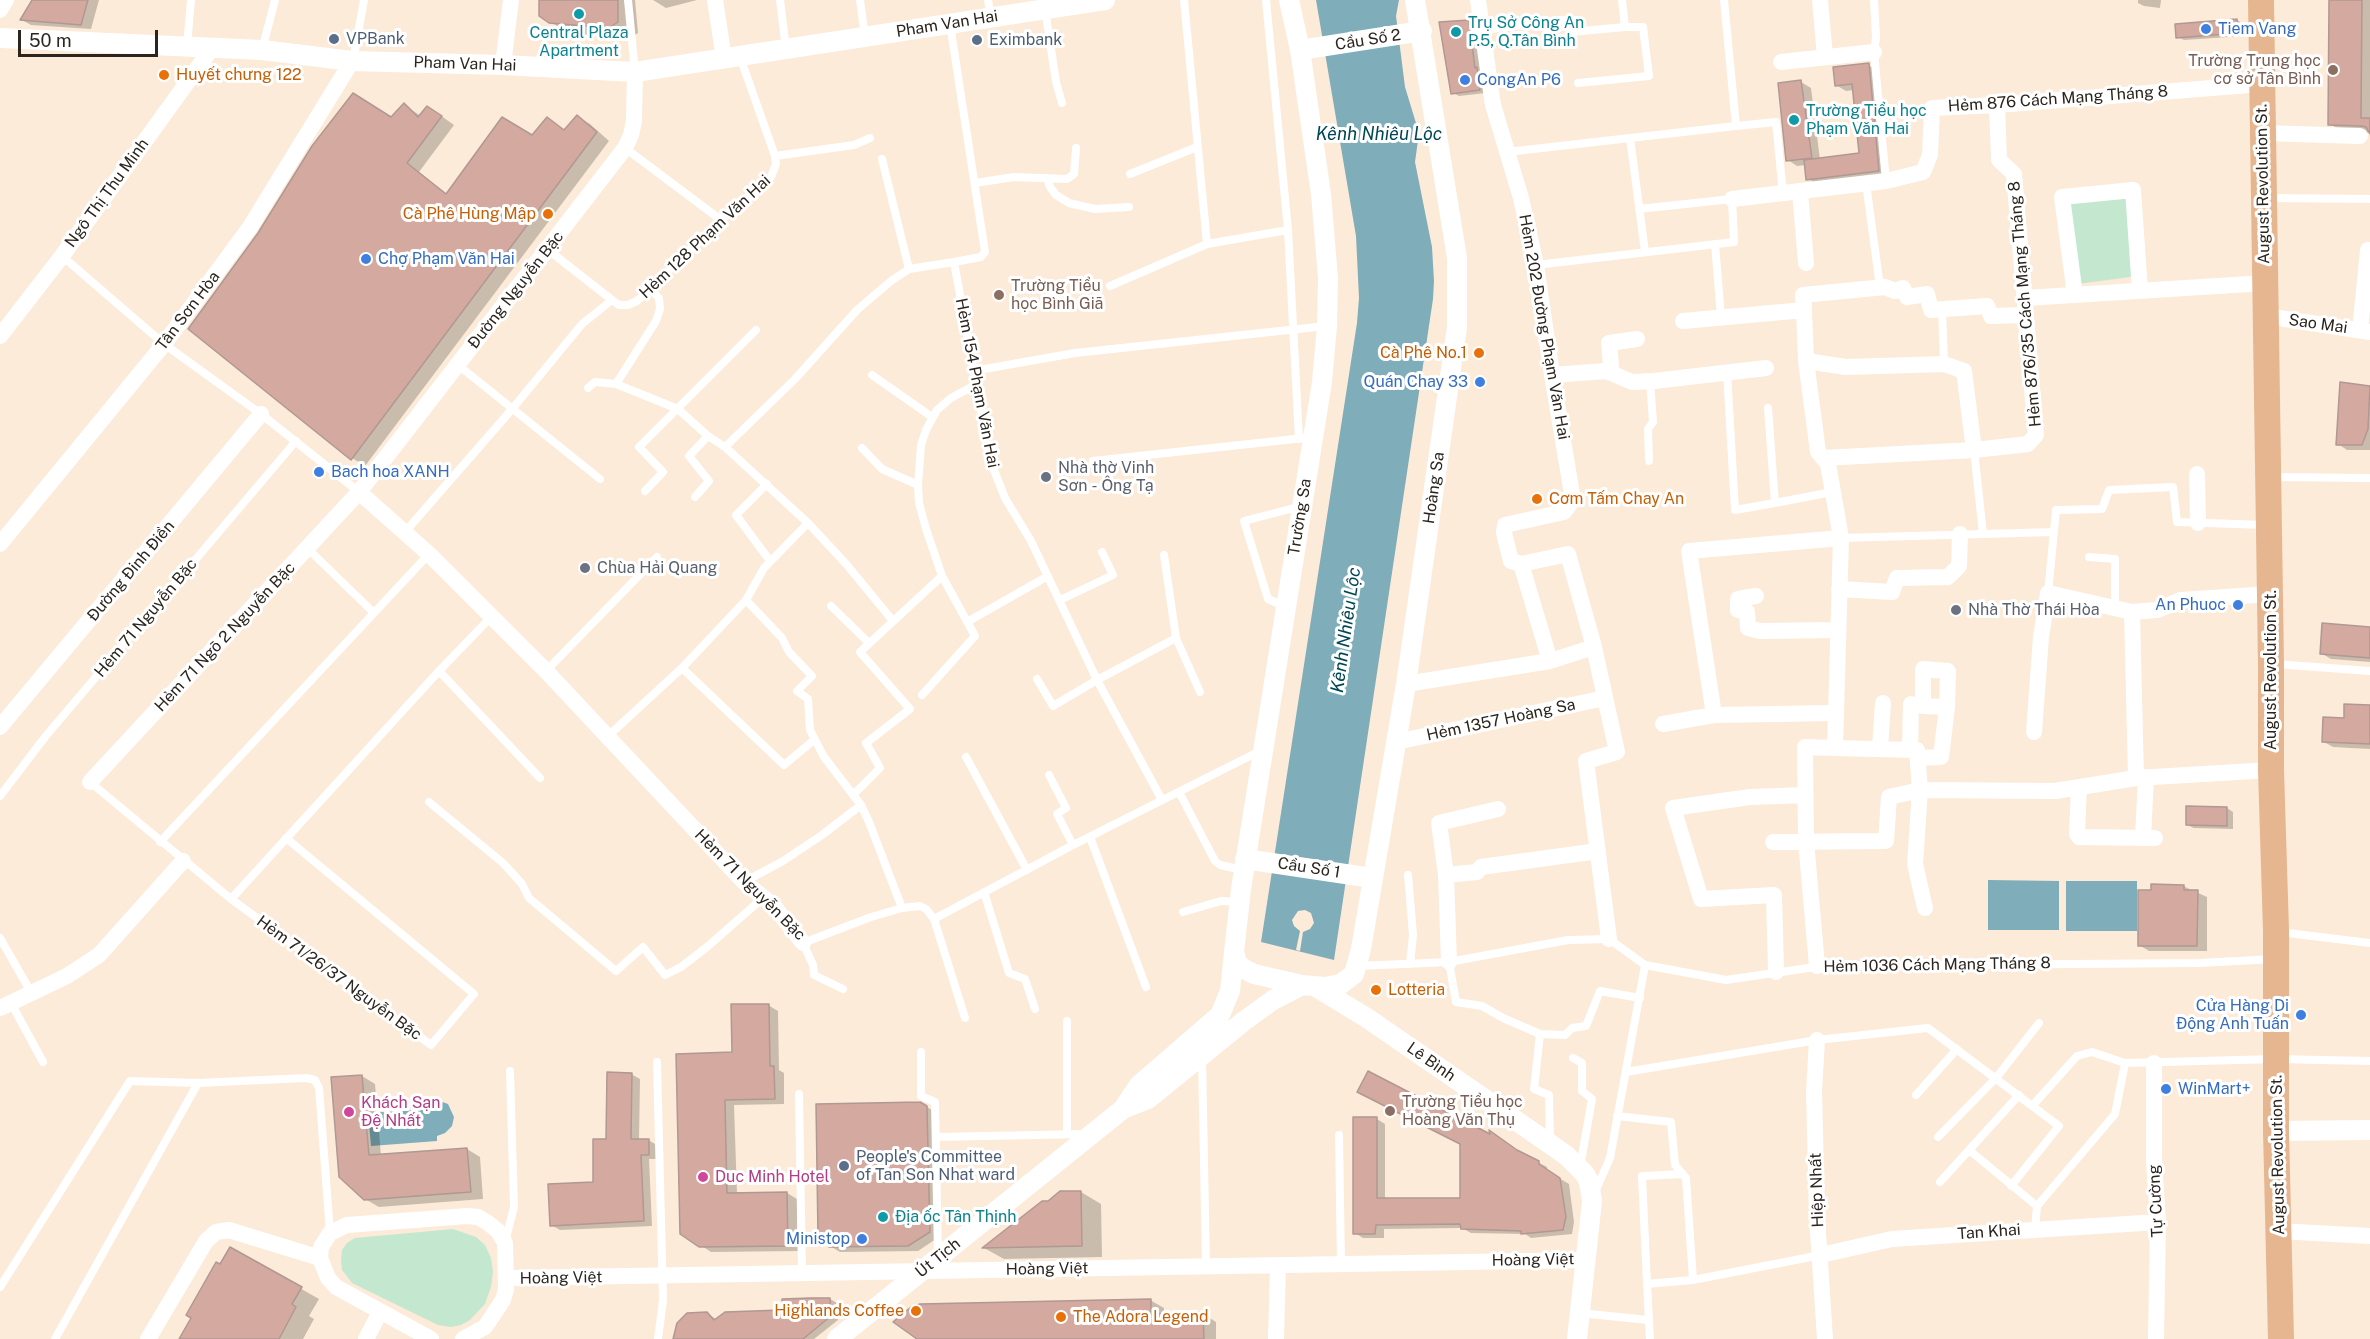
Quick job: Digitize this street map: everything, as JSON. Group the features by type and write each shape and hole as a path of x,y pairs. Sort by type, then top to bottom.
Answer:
{"main road":[{"name":"August Revolution St.","path":"2260,0 2281,1339"}],"street":[{"path":"0,10 6,0"},
{"path":"504,64 511,0"},
{"path":"715,0 732,58"},
{"name":"Pham Van Hai","path":"0,38 262,50 352,62 504,64 635,72 950,24 989,9 1045,9 1106,0"},
{"name":"Trường Sa","path":"1214,1022 1224,1007 1230,991 1239,902 1250,863 1263,749 1302,506 1306,438 1322,382 1327,326 1328,278 1307,49 1289,0"},
{"name":"Hoàng Sa","path":"1367,1018 1355,995 1355,970 1365,877 1396,742 1406,684 1457,327 1457,258 1414,32 1415,0"},
{"name":"Hẻm 202 Đường Phạm Văn Hai","path":"1478,0 1491,94 1536,265 1573,500 1564,513 1505,525 1503,533 1511,561 1521,564"},
{"path":"1820,0 1825,57"},
{"name":"Cầu Số 2","path":"1307,49 1414,32"},
{"name":"Ngô Thị Thu Minh","path":"0,336 62,256 212,48"},
{"path":"1781,62 1874,52"},
{"name":"Tân Sơn Hòa","path":"0,544 164,344 250,227 352,62"},
{"name":"Đường Nguyễn Bặc","path":"359,492 625,148 634,122 635,72"},
{"name":"Hẻm 876 Cách Mạng Tháng 8","path":"1732,199 1886,181 1923,172 1930,155 1932,108 2262,84"},
{"name":"Hẻm 876/35 Cách Mạng Tháng 8","path":"1823,458 1974,450 2028,444 2036,435 2014,174 1999,160 1997,105"},
{"path":"2262,133 2361,136"},
{"path":"2075,295 2062,197 2133,190 2140,291"},
{"path":"1791,193 1806,263"},
{"path":"2365,331 2368,250"},
{"path":"2026,298 2265,283"},
{"path":"1835,748 1834,713 1841,538 1827,464 1818,452 1806,361 1803,295 1885,286 1895,291 1903,288 1907,297 1927,294 1931,310 1987,306 1991,316 2026,315"},
{"path":"1683,321 1804,310"},
{"name":"Sao Mai","path":"2266,316 2365,331"},
{"path":"1606,371 1611,366 1609,343 1637,339"},
{"path":"1806,361 1846,367 1944,364 1964,371 1974,450"},
{"path":"1552,375 1606,371 1632,382 1766,368"},
{"name":"Đường Đinh Điền","path":"0,727 261,414"},
{"path":"2197,474 2198,523"},
{"name":"Hẻm 71 Nguyễn Bặc","path":"359,492 429,554 546,670 606,737 744,882 773,905 803,943"},
{"name":"Hẻm 71 Ngõ 2 Nguyễn Bặc","path":"90,782 359,492"},
{"path":"1839,589 1892,592 1897,578 1948,577 1959,566 1960,534"},
{"path":"1714,715 1689,550 1841,538"},
{"path":"1550,661 1521,564 1568,554 1594,647 1617,752 1586,761 1609,939"},
{"path":"2034,732 2041,637 2048,592 2132,612 2157,610 2181,600 2270,594"},
{"path":"1756,596 1738,599 1738,610 1747,612 1748,628 1760,631 1838,630"},
{"path":"2079,787 2078,835 2149,838 2141,777 2132,612"},
{"path":"1406,684 1550,661 1594,647"},
{"name":"Hẻm 1357 Hoàng Sa","path":"1396,742 1605,698"},
{"path":"1880,749 1883,703"},
{"path":"1911,704 1914,754 1920,789 1915,864 1925,908"},
{"path":"1817,966 1806,841 1805,747 1880,749 1941,757 1947,707"},
{"path":"1663,724 1714,715 1834,713"},
{"path":"1773,842 1886,841 1889,797 1920,789 2055,790 2141,777 2271,770"},
{"path":"1776,972 1774,895 1701,899 1673,808 1750,796 1806,795"},
{"path":"1449,962 1446,875 1439,823 1498,809"},
{"path":"1446,875 1477,872 1481,867 1598,851"},
{"path":"6,1005 67,976 99,955 183,861"},
{"name":"Cầu Số 1","path":"1250,863 1365,877"},
{"path":"1234,952 1237,963 1248,971 1307,986 1341,984 1355,970"},
{"name":"Lê Bình","path":"1307,986 1335,997 1367,1018 1550,1144 1580,1168 1589,1182 1592,1201 1577,1339"},
{"name":"Út Tịch","path":"845,1337 938,1258 1123,1109 1148,1099 1273,1000 1307,986"},
{"name":"Út Tịch","path":"1123,1109 1139,1085 1214,1022"},
{"name":"Hiệp Nhất","path":"1817,1040 1814,1091 1817,1217 1825,1339"},
{"name":"Tự Cường","path":"2154,1064 2154,1161 2158,1222 2156,1339"},
{"path":"2276,1131 2370,1130"},
{"path":"431,1339 336,1287 328,1278 320,1258 321,1247 330,1233 347,1225 467,1215 478,1217 488,1223 498,1231 504,1243"},
{"name":"Tan Khai","path":"1821,1255 1892,1239 2158,1222"},
{"path":"148,1339 206,1241 216,1232 229,1230 320,1258"},
{"path":"2279,1232 2370,1236"},
{"name":"Hoàng Việt","path":"463,1339 485,1327 503,1300 507,1278 504,1243"},
{"name":"Hoàng Việt","path":"507,1278 1586,1260"},
{"path":"1276,1339 1278,1265"},
{"path":"366,1339 380,1312"}],"lane":[{"path":"187,47 192,0"},
{"path":"262,50 275,0"},
{"path":"352,62 364,0"},
{"path":"628,0 635,72"},
{"path":"780,0 786,49"},
{"path":"860,0 865,37"},
{"path":"1184,0 1207,244"},
{"path":"1093,461 1306,438 1266,0"},
{"path":"1622,0 1625,27"},
{"path":"1724,0 1736,126"},
{"path":"1874,0 1876,37 1874,52 1886,181"},
{"path":"1045,9 1056,82 1062,103"},
{"path":"1482,30 1563,20"},
{"path":"725,447 795,379 868,299 898,275 909,269 981,257 985,252 950,24"},
{"path":"1571,32 1643,27 1649,76 1578,83"},
{"name":"Hẻm 128 Phạm Văn Hai","path":"612,300 619,305 628,305 637,301 771,177 776,164 775,156 732,58"},
{"path":"1507,152 1776,122 1791,193"},
{"path":"775,156 854,145 870,138"},
{"path":"1630,138 1645,252"},
{"path":"1130,174 1197,147"},
{"path":"625,148 722,220"},
{"path":"975,183 1014,177 1067,179 1074,174 1076,148"},
{"path":"882,159 909,269"},
{"path":"1047,178 1056,195 1069,203 1095,209 1129,207"},
{"path":"1866,183 1880,287"},
{"path":"2264,198 2370,199"},
{"path":"1536,265 1734,242 1732,199 1639,209"},
{"path":"1110,286 1207,244 1288,230"},
{"path":"1715,244 1721,318"},
{"path":"405,532 513,408 582,324 612,300 547,249"},
{"path":"62,256 164,344 261,414 359,492"},
{"name":"Hẻm 154 Phạm Văn Hai","path":"954,262 972,371 990,460 996,478 1048,576 1097,680 1162,800"},
{"path":"616,384 656,321 660,309 659,298 651,290"},
{"path":"1942,309 1944,364"},
{"path":"972,371 1075,353 1327,326"},
{"path":"645,491 663,472 639,447 756,330"},
{"path":"458,365 600,479"},
{"path":"1727,372 1735,510 1832,492"},
{"path":"872,375 932,417"},
{"path":"1649,461 1648,429 1653,422 1650,381"},
{"path":"588,388 595,382 616,384 678,409 767,484 808,524 847,565 893,621"},
{"path":"922,695 975,636 942,576 920,503 918,485 921,445 932,417 944,404 975,385"},
{"path":"1768,408 1775,503"},
{"path":"695,497 709,481 689,456 708,436"},
{"name":"Hẻm 71 Nguyễn Bặc","path":"0,796 52,728 296,441"},
{"path":"862,448 882,469 918,485"},
{"path":"1974,450 1983,534"},
{"path":"2268,477 2370,478"},
{"path":"767,484 736,515 770,561"},
{"path":"2048,592 2056,510 2102,509 2109,490 2173,487 2177,522 2269,525"},
{"path":"1286,607 1268,599 1244,521 1302,506"},
{"path":"606,737 682,668 747,600 764,568 808,524"},
{"path":"1841,538 2054,532"},
{"path":"307,548 374,613"},
{"path":"1060,600 1113,575 1102,552"},
{"path":"160,842 429,554"},
{"path":"1164,555 1176,638 1200,692"},
{"path":"546,670 657,557"},
{"path":"2089,557 2115,559 2115,608"},
{"path":"853,795 880,768 866,743 910,709 860,652 942,576"},
{"path":"967,622 1048,576"},
{"path":"747,600 783,638 789,652 812,676 798,691 808,699 808,717 814,740 861,806 878,840 902,908"},
{"path":"831,606 869,643"},
{"path":"231,899 439,670 492,616"},
{"path":"1037,679 1053,706 1176,638"},
{"path":"2271,664 2370,671"},
{"path":"682,668 784,765 814,740"},
{"path":"439,670 540,778"},
{"path":"965,1018 934,919 1073,845 1263,749"},
{"path":"966,757 1027,870"},
{"path":"1049,775 1066,808 1057,814 1073,845"},
{"name":"Hẻm 71/26/37 Nguyễn Bặc","path":"90,782 231,899 431,1045 474,994 286,838"},
{"path":"1179,792 1215,861 1220,865 1250,863"},
{"path":"429,802 503,863 522,884 529,898 616,971 643,947 665,975 681,967 764,897"},
{"path":"744,882 802,848 861,806"},
{"path":"1090,837 1146,987"},
{"path":"1408,875 1413,922 1410,964"},
{"path":"984,892 1009,973 1025,979 1035,1009"},
{"path":"1183,912 1221,901 1239,902"},
{"name":"Hẻm 71 Nguyễn Bặc","path":"803,943 871,917 902,908 920,906 926,909 934,919"},
{"path":"2276,931 2370,943"},
{"path":"0,938 32,994"},
{"path":"1355,970 1449,962 1568,940 1609,939"},
{"name":"Hẻm 1036 Cách Mạng Tháng 8","path":"1609,939 1645,966 1726,980 1817,966 2199,963 2275,959"},
{"path":"803,943 813,965 814,975 843,988"},
{"path":"1449,962 1456,1002 1482,1006 1540,1034 1565,1035 1572,1028 1586,1026 1600,991 1640,998"},
{"path":"1592,1201 1608,1164 1645,966"},
{"path":"6,1005 43,1062"},
{"path":"1067,1021 1067,1134"},
{"path":"1938,1137 1996,1078 2039,1023"},
{"path":"1626,1072 1817,1040 1928,1028 2059,1126 2011,1186"},
{"path":"1540,1034 1534,1089 1549,1095 1550,1144"},
{"path":"1916,1095 1957,1049"},
{"path":"921,1052 921,1095 935,1102 938,1258"},
{"path":"2033,1105 2077,1056 2092,1052 2125,1063 2154,1064 2277,1059 2370,1061"},
{"path":"1202,1055 1206,1266"},
{"path":"1573,1058 1582,1063 1582,1090 1592,1099 1580,1168"},
{"path":"657,1062 662,1276 662,1316 658,1339"},
{"path":"2035,1229 2037,1206 2115,1114 2125,1063"},
{"path":"504,1243 514,1207 510,1071"},
{"path":"0,1287 130,1081 198,1083 306,1078 315,1080 319,1088 330,1233"},
{"path":"55,1339 198,1083"},
{"path":"799,1094 802,1273"},
{"path":"1940,1182 2019,1095"},
{"path":"1617,1116 1671,1122 1675,1165 1685,1174 1693,1280"},
{"path":"936,1137 1091,1134"},
{"path":"1339,1135 1341,1264"},
{"path":"1969,1150 2037,1206"},
{"path":"1650,1339 1642,1176 1685,1174"},
{"path":"1647,1284 1693,1280 1821,1255"},
{"path":"1580,1313 1648,1320"}],"green space":[{"path":"2138,197 2145,275 2078,284 2070,203"},
{"path":"453,1229 476,1237 485,1245 491,1258 493,1272 485,1304 470,1320 461,1325 451,1327 438,1325 352,1283 342,1270 342,1250 355,1238"}],"water":[{"name":"Kênh Nhiêu Lộc","path":"1316,0 1399,0 1396,16 1405,87 1419,133 1415,162 1432,247 1434,281 1334,960 1261,942 1359,298 1356,236"},
{"path":"1988,880 2059,881 2059,930 1988,930"},
{"path":"2066,881 2137,881 2137,931 2066,931"},
{"path":"434,1099 448,1104 454,1117 452,1126 445,1133 437,1136 437,1141 371,1146 368,1113 419,1110 424,1103"}],"pier":[{"path":"1305,910 1311,913 1314,923 1310,929 1303,932 1300,951 1296,950 1300,931 1294,926 1292,920 1298,911"}],"building":[{"path":"32,0 88,0 81,25 20,20"},
{"name":"Central Plaza Apartment","path":"539,0 618,0 618,22 609,28 549,23 539,16"},
{"path":"2329,0 2362,0 2361,118 2370,118 2370,134 2366,127 2328,125"},
{"name":"Tiem Vang","path":"2237,19 2239,33 2176,38 2175,24"},
{"path":"1469,20 1480,90 1451,94 1439,22"},
{"path":"1869,63 1879,171 1806,180 1804,160 1859,153 1852,84 1835,86 1833,67"},
{"path":"1801,80 1812,158 1786,161 1778,83"},
{"name":"Chợ Phạm Văn Hai","path":"353,93 391,117 404,103 418,117 427,106 442,116 407,163 446,194 502,117 532,135 547,117 564,130 577,115 597,132 351,460 188,329 258,233 312,146"},
{"path":"2340,382 2370,386 2368,429 2362,445 2336,445"},
{"path":"2322,623 2370,627 2370,658 2320,654"},
{"path":"2344,704 2370,705 2370,744 2322,742 2323,717 2344,718"},
{"path":"2186,806 2227,807 2227,826 2186,825"},
{"path":"2151,884 2184,885 2184,890 2198,890 2197,946 2138,946 2138,890 2151,890"},
{"path":"731,1004 769,1004 770,1066 774,1066 775,1099 725,1100 727,1193 787,1192 788,1246 699,1247 680,1234 676,1054 732,1052"},
{"path":"1368,1071 1490,1134 1489,1130 1517,1150 1539,1161 1539,1164 1560,1178 1566,1217 1563,1230 1521,1234 1521,1231 1461,1229 1460,1224 1376,1225 1375,1234 1353,1234 1353,1117 1377,1117 1377,1198 1460,1198 1460,1144 1357,1092"},
{"path":"607,1072 632,1073 631,1139 649,1139 649,1155 641,1155 644,1221 550,1226 548,1184 593,1182 593,1139 606,1139"},
{"name":"Khách Sạn Đệ Nhất","path":"362,1075 369,1155 467,1148 471,1192 364,1200 339,1177 331,1077"},
{"path":"920,1102 927,1106 930,1232 908,1246 829,1247 818,1236 816,1104"},
{"path":"1060,1191 1081,1191 1082,1246 982,1248 1042,1201 1048,1201"},
{"path":"230,1247 302,1287 292,1304 296,1307 279,1339 179,1339 191,1318 186,1315 216,1262 220,1264"},
{"path":"830,1298 831,1316 803,1339 673,1339 677,1323 687,1313 707,1312 714,1320 725,1312 782,1310 782,1299"},
{"name":"The Adora Legend","path":"1151,1299 1151,1314 1203,1312 1204,1339 917,1339 893,1322 911,1307 920,1304"}],"place":[{"name":"Central Plaza Apartment","path":"579,14"},
{"name":"Tiem Vang","path":"2206,29"},
{"name":"Trụ Sở Công An P.5, Q.Tân Bình","path":"1456,32"},
{"name":"VPBank","path":"334,39"},
{"name":"Eximbank","path":"977,40"},
{"name":"Trường Trung học cơ sở Tân Bình","path":"2333,70"},
{"name":"Huyết chưng 122","path":"164,75"},
{"name":"CongAn P6","path":"1465,80"},
{"name":"Trường Tiểu học Phạm Văn Hai","path":"1794,120"},
{"name":"Cà Phê Hùng Mập","path":"548,214"},
{"name":"Chợ Phạm Văn Hai","path":"366,259"},
{"name":"Trường Tiểu học Bình Giã","path":"999,295"},
{"name":"Cà Phê No.1","path":"1479,353"},
{"name":"Quán Chay 33","path":"1480,382"},
{"name":"Bach hoa XANH","path":"319,472"},
{"name":"Nhà thờ Vinh Sơn - Ông Tạ","path":"1046,477"},
{"name":"Cơm Tấm Chay An","path":"1537,499"},
{"name":"Chùa Hải Quang","path":"585,568"},
{"name":"An Phuoc","path":"2238,605"},
{"name":"Nhà Thờ Thái Hòa","path":"1956,610"},
{"name":"Lotteria","path":"1376,990"},
{"name":"Cửa Hàng Di Động Anh Tuấn","path":"2301,1015"},
{"name":"WinMart+","path":"2166,1089"},
{"name":"Trường Tiểu học Hoàng Văn Thụ","path":"1390,1111"},
{"name":"Khách Sạn Đệ Nhất","path":"349,1112"},
{"name":"People's Committee of Tan Son Nhat ward","path":"844,1166"},
{"name":"Duc Minh Hotel","path":"703,1177"},
{"name":"Địa ốc Tân Thịnh","path":"883,1217"},
{"name":"Ministop","path":"862,1239"},
{"name":"Highlands Coffee","path":"916,1311"},
{"name":"The Adora Legend","path":"1061,1317"}]}
